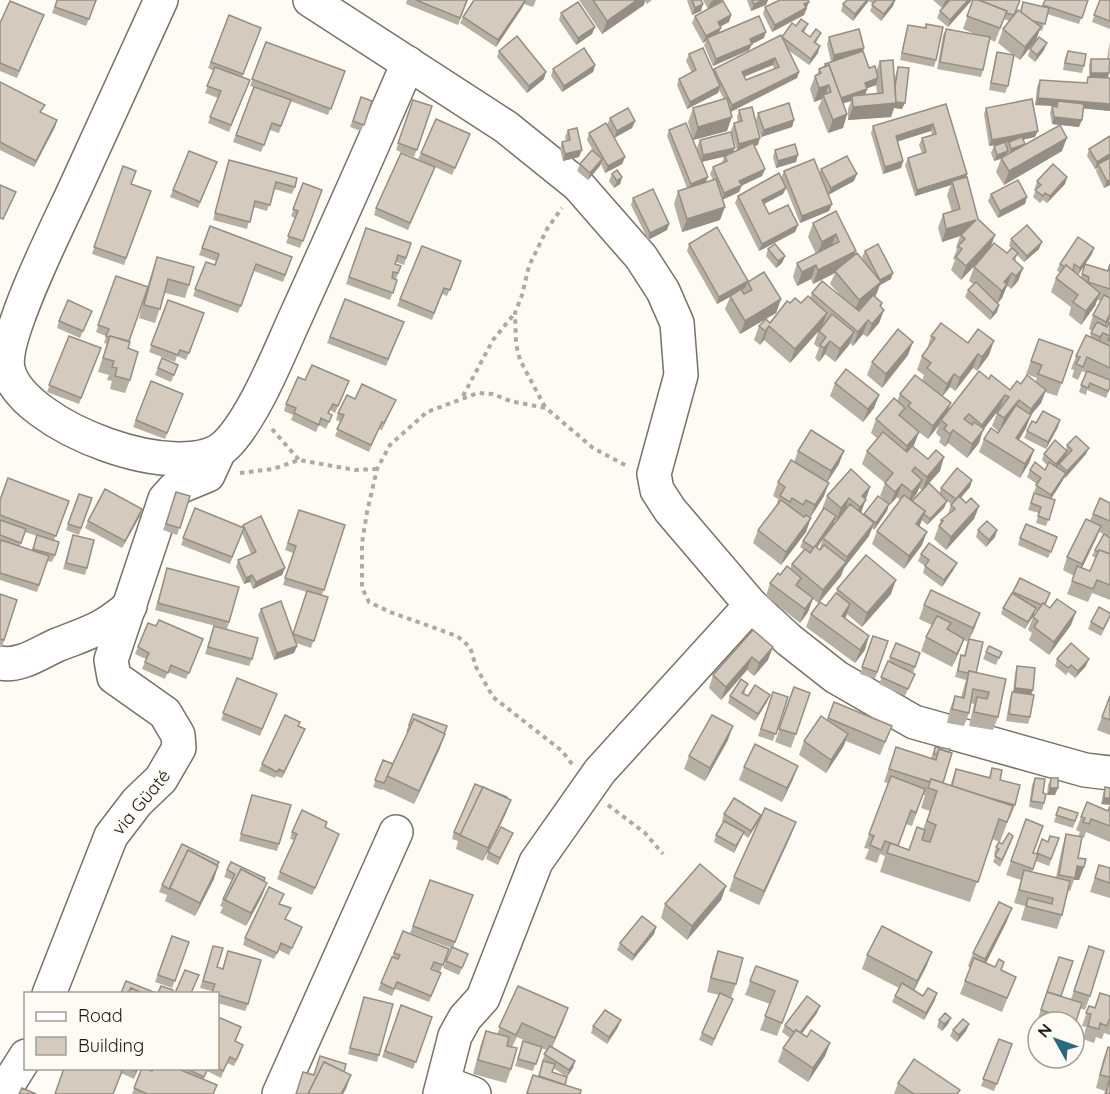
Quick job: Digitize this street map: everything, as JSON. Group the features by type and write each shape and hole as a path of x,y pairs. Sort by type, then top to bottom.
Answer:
{"street":[{"path":"161,0 26,296 8,350 8,369 14,383 52,420 123,450 179,460 202,459 213,463 234,435 256,398 343,213 408,63"},
{"path":"314,1 506,127 578,185 641,257 663,291 677,323 681,375 654,474 657,490 670,510 751,604 789,640 836,677 914,722 1085,770 1110,773"},
{"name":"via Güaté","path":"49,992 111,836 137,802 162,779 179,748 178,735 165,713 114,677 111,660 165,499 174,489 213,463"},
{"path":"453,1090 449,1051 465,1018 483,998 536,862 600,771 751,604"},
{"path":"0,663 26,660 57,645 90,634 130,606"},
{"path":"279,1094 396,832"},
{"path":"2,1094 24,1059"}],"path":[{"path":"578,185 547,229 529,266 515,313 516,344 520,360 546,408 593,448 619,463 654,474"},
{"path":"462,397 493,340 515,313"},
{"path":"546,408 510,401 493,394 478,393 462,397 427,412 404,431 390,445 377,469 362,543 362,588 369,602 457,636 470,647 476,667 493,697 562,750 588,789 645,833 663,854"},
{"path":"256,398 272,429 299,460"},
{"path":"213,463 273,469 299,460 355,470 377,469"}],"building":[{"path":"57,0 96,0 89,19 55,7"},
{"path":"416,0 467,0 460,18"},
{"path":"474,0 525,1 498,40 463,17"},
{"path":"593,0 637,0 607,21"},
{"path":"692,0 701,0 703,4 695,8"},
{"path":"752,0 764,0 754,4"},
{"path":"780,0 808,0 809,2 804,4 806,8 775,25 765,7"},
{"path":"847,0 867,0 855,14 843,4"},
{"path":"876,0 895,0 884,14 872,5"},
{"path":"950,0 968,0 950,20 940,11"},
{"path":"973,0 979,0 1007,11 1000,28 967,16"},
{"path":"979,0 1020,0 1014,15"},
{"path":"1045,0 1088,0 1082,18 1043,5"},
{"path":"1100,0 1110,0 1110,21 1094,15"},
{"path":"10,1 44,15 19,71 0,63 0,23"},
{"path":"723,1 731,15 718,22 721,28 706,36 695,16"},
{"path":"578,2 595,27 578,38 561,13"},
{"path":"1023,2 1049,8 1045,24 1033,21 1021,12"},
{"path":"1018,10 1041,27 1025,47 1003,29"},
{"path":"229,15 261,28 243,74 211,62"},
{"path":"759,16 766,32 750,39 752,44 716,59 707,38"},
{"path":"801,19 808,24 802,31 810,37 816,29 821,33 814,42 820,46 811,59 782,37 792,23 796,26"},
{"path":"926,24 943,27 936,60 902,53 908,25 926,28"},
{"path":"859,29 864,48 834,55 829,37"},
{"path":"946,29 990,37 983,70 940,62"},
{"path":"781,35 799,72 732,105 714,69","holes":["775,58 779,67 746,80 742,72"]},
{"path":"517,36 546,72 529,86 499,51"},
{"path":"1039,37 1047,43 1037,55 1030,49"},
{"path":"266,42 345,71 331,109 252,79"},
{"path":"584,48 595,65 564,86 553,69"},
{"path":"703,48 720,86 690,102 679,79 696,70 689,54"},
{"path":"863,51 869,68 875,66 878,78 865,83 867,89 841,98 829,65 825,64"},
{"path":"1068,51 1086,54 1084,66 1065,63"},
{"path":"997,52 1014,55 1008,86 991,83"},
{"path":"1091,59 1110,59 1109,73 1091,73"},
{"path":"893,60 896,103 853,107 852,96 883,93 880,61"},
{"path":"829,65 847,114 833,120 823,95 831,92 829,85 819,88 815,76 821,73 819,69"},
{"path":"215,67 250,80 231,125 210,117 221,91 207,86"},
{"path":"898,67 909,68 905,103 896,102 895,87"},
{"path":"1088,77 1110,78 1110,104 1038,98 1040,80 1087,83"},
{"path":"0,82 45,105 40,112 57,120 36,161 0,142"},
{"path":"254,87 291,100 281,126 272,123 264,145 236,135"},
{"path":"361,97 372,101 364,125 353,121"},
{"path":"727,98 732,117 698,127 693,108"},
{"path":"1032,99 1038,131 992,140 986,108"},
{"path":"413,100 432,106 417,150 398,143"},
{"path":"1058,101 1084,104 1082,120 1054,117 1052,106 1057,107"},
{"path":"789,103 794,120 764,130 758,113"},
{"path":"946,104 967,174 917,190 908,158 926,152 922,138 936,134 933,124 896,136 903,161 885,167 873,126"},
{"path":"752,107 760,138 739,144 734,123 742,121 739,110"},
{"path":"628,108 635,121 617,131 610,118"},
{"path":"436,119 470,134 455,168 421,153"},
{"path":"606,123 625,157 608,166 589,133"},
{"path":"686,123 708,177 691,184 669,130"},
{"path":"1060,125 1067,138 1009,171 1001,158"},
{"path":"577,128 582,150 565,154 562,142 570,140 568,130"},
{"path":"731,132 735,148 703,155 700,140"},
{"path":"1110,136 1110,154 1097,162 1089,149"},
{"path":"1022,137 1025,144 1011,149 1009,142"},
{"path":"1005,142 1008,151 997,155 994,146"},
{"path":"753,143 765,169 739,181 742,185 724,193 713,167 727,161 725,156"},
{"path":"795,144 798,155 778,161 775,150"},
{"path":"592,150 602,159 590,173 580,164"},
{"path":"189,151 217,162 200,202 173,190"},
{"path":"401,153 435,167 410,223 376,208"},
{"path":"847,156 857,174 831,188 821,169"},
{"path":"1110,158 1110,180 1107,181 1098,164"},
{"path":"814,159 832,204 802,216 784,171"},
{"path":"229,160 297,178 295,187 276,182 270,205 255,201 250,222 215,213"},
{"path":"1053,164 1067,177 1050,196 1045,193 1043,196 1035,190 1041,185 1037,181"},
{"path":"123,166 136,171 131,184 151,191 126,258 94,247"},
{"path":"617,170 622,177 617,181 612,174"},
{"path":"779,173 786,188 762,200 769,214 788,205 798,225 762,244 738,196"},
{"path":"967,177 978,219 995,235 966,266 956,257 962,249 958,246 965,239 961,235 976,220 946,229 943,214 960,209 952,181"},
{"path":"716,179 725,207 687,219 678,191"},
{"path":"1018,180 1027,197 1000,211 991,194"},
{"path":"303,183 322,190 303,241 288,236 298,211 293,209"},
{"path":"0,185 16,192 3,219 0,218"},
{"path":"653,189 669,224 650,233 633,198"},
{"path":"836,211 856,251 818,270 816,265 802,272 797,263 839,242 836,234 822,242 813,223"},
{"path":"1027,225 1042,242 1027,256 1011,239"},
{"path":"210,226 292,257 285,275 256,264 241,306 195,289 206,262 215,265 219,254 202,248"},
{"path":"717,227 748,281 719,297 689,244"},
{"path":"366,228 411,243 406,258 398,255 395,264 401,266 398,273 393,272 392,278 397,280 393,293 349,277"},
{"path":"1078,237 1094,248 1080,268 1074,264 1073,271 1066,265 1065,267 1060,264"},
{"path":"994,243 1007,253 1012,248 1018,253 1013,259 1023,268 1016,276 1012,273 1004,282 1007,284 1002,291 974,267"},
{"path":"775,244 785,256 778,261 768,249"},
{"path":"878,244 893,273 880,280 865,251"},
{"path":"422,246 461,261 450,290 444,288 434,313 400,299"},
{"path":"857,253 881,282 859,300 835,271"},
{"path":"157,257 194,267 189,285 168,279 160,309 144,305"},
{"path":"1085,264 1108,271 1110,264 1110,289 1088,282 1089,277 1082,274"},
{"path":"1066,265 1100,293 1086,311 1073,302 1078,295 1056,278"},
{"path":"764,272 781,299 745,321 730,296 741,289 744,294 752,290 748,282"},
{"path":"116,276 148,287 129,341 106,336 109,329 98,325"},
{"path":"822,281 859,311 873,295 882,303 880,306 884,310 872,324 868,320 858,332 812,293"},
{"path":"976,282 999,305 993,313 968,290"},
{"path":"1104,295 1110,298 1110,314 1106,322 1093,315"},
{"path":"808,296 827,313 795,349 769,326 765,331 759,326 766,319 770,323 787,301 790,303 795,298 801,303"},
{"path":"345,299 404,322 388,359 330,337"},
{"path":"68,300 92,311 83,331 59,321"},
{"path":"168,300 204,313 189,353 180,350 178,355 151,345"},
{"path":"832,314 854,332 840,349 830,341 824,348 820,345 826,337 819,331"},
{"path":"1097,322 1107,327 1110,322 1110,336 1103,333 1100,337 1091,333"},
{"path":"941,323 968,343 978,329 994,341 982,357 978,354 960,378 954,374 947,384 927,368 931,363 922,356 935,338 931,336"},
{"path":"898,329 913,342 886,374 872,362"},
{"path":"1086,335 1110,346 1110,368 1087,357 1083,367 1076,364 1080,357 1076,356"},
{"path":"69,336 101,348 81,398 49,385"},
{"path":"110,336 130,342 128,348 138,352 130,380 115,376 117,368 112,367 114,361 103,358"},
{"path":"1039,339 1073,351 1062,383 1038,374 1042,365 1031,361"},
{"path":"162,358 178,365 174,375 158,368"},
{"path":"312,365 349,381 338,406 333,404 328,413 332,415 329,422 321,418 319,425 294,413 296,408 286,404 298,377 305,380"},
{"path":"846,369 879,395 868,409 835,383"},
{"path":"979,371 989,379 991,375 1010,390 1017,381 1021,384 1027,375 1046,390 1031,409 1019,400 1004,418 997,413 1009,397 1005,395 982,425 969,414 964,419 984,429 972,444 953,430 950,434 944,429 947,425 941,420"},
{"path":"1087,371 1110,380 1108,391 1090,383 1088,388 1081,385"},
{"path":"915,375 951,403 933,426 908,406 911,403 900,394"},
{"path":"151,381 183,394 167,433 136,420"},
{"path":"362,384 396,400 371,445 337,429 344,415 338,413 347,395 355,399"},
{"path":"894,398 905,408 899,415 919,432 907,446 876,419"},
{"path":"1016,405 1031,415 1016,438 1034,450 1025,464 984,439 991,428 998,433"},
{"path":"1043,411 1060,420 1048,442 1027,431 1032,421 1036,423"},
{"path":"811,430 844,451 831,471 798,451"},
{"path":"883,432 907,452 912,446 928,459 936,450 944,457 927,477 915,467 912,471 922,480 912,492 902,484 895,492 885,483 893,473 867,451"},
{"path":"1076,436 1089,448 1067,471 1059,464 1072,450 1067,445"},
{"path":"1055,440 1067,451 1056,464 1044,454"},
{"path":"791,460 829,483 815,505 806,500 803,505 792,498 790,502 780,496 785,487 778,482"},
{"path":"1035,462 1045,470 1049,462 1066,473 1051,495 1036,485 1041,478 1030,470"},
{"path":"957,468 972,480 956,499 941,488"},
{"path":"851,469 870,487 862,496 866,500 860,507 849,498 841,508 827,496"},
{"path":"8,478 69,501 56,536 0,515 0,500"},
{"path":"929,483 947,501 930,519 924,514 925,511 912,501"},
{"path":"105,489 142,509 125,541 88,521"},
{"path":"176,492 190,496 180,528 166,524"},
{"path":"1034,493 1055,500 1049,520 1038,516 1041,507 1031,503"},
{"path":"79,494 92,498 81,528 68,524"},
{"path":"904,495 925,511 916,524 927,532 909,556 877,531"},
{"path":"878,496 889,504 876,523 864,514"},
{"path":"959,496 966,503 971,498 979,506 951,537 939,526 943,521 941,520 955,509 951,505"},
{"path":"1100,498 1110,503 1110,521 1093,514"},
{"path":"781,500 804,517 806,515 811,518 786,552 758,530"},
{"path":"850,504 874,523 847,557 823,538"},
{"path":"195,508 244,528 232,557 183,538"},
{"path":"824,508 836,516 814,548 803,541"},
{"path":"299,510 345,525 324,590 285,578 296,546 288,543"},
{"path":"261,516 285,568 256,582 252,575 246,578 238,560 256,552 243,525"},
{"path":"1086,519 1101,526 1082,564 1067,557"},
{"path":"0,520 26,529 21,543 0,535"},
{"path":"987,521 997,530 989,540 978,530"},
{"path":"1026,524 1057,537 1051,552 1020,538"},
{"path":"1104,534 1110,538 1110,554 1095,550"},
{"path":"37,535 59,542 55,555 33,549"},
{"path":"73,535 94,540 87,568 66,563"},
{"path":"1,540 49,556 39,585 0,573"},
{"path":"929,543 957,563 944,580 925,566 929,560 921,554"},
{"path":"824,545 846,562 823,590 792,564 805,549 810,553 815,546 820,550"},
{"path":"1099,550 1110,554 1110,585 1097,580 1093,589 1072,581 1077,566 1090,571"},
{"path":"866,555 896,580 867,613 837,589"},
{"path":"787,566 801,578 796,585 813,598 805,609 770,583"},
{"path":"167,568 239,587 229,622 158,603"},
{"path":"1020,578 1050,593 1045,604 1042,605 1013,592"},
{"path":"931,590 980,613 973,628 924,605"},
{"path":"307,591 328,597 314,641 293,634"},
{"path":"836,593 850,604 842,616 869,636 860,650 811,614 820,602 826,606"},
{"path":"1012,593 1036,608 1028,622 1003,608"},
{"path":"0,594 17,600 4,640 0,639"},
{"path":"1057,599 1076,612 1054,642 1034,627 1038,621 1033,617 1043,603 1050,608"},
{"path":"281,601 297,646 277,653 261,609"},
{"path":"1099,607 1110,613 1103,629 1091,622"},
{"path":"937,616 951,623 947,629 964,639 957,654 926,637"},
{"path":"159,620 203,639 189,673 171,665 168,673 145,662 149,653 138,647 148,623 156,626"},
{"path":"214,626 258,638 252,659 208,647"},
{"path":"753,630 773,647 759,663 752,657 726,687 713,675"},
{"path":"873,636 888,641 877,672 862,667"},
{"path":"969,639 983,642 976,673 958,671 961,655 965,656"},
{"path":"896,643 920,653 915,667 890,657"},
{"path":"1071,643 1089,659 1078,671 1071,665 1068,668 1057,659"},
{"path":"989,646 1002,652 999,658 986,652"},
{"path":"888,661 915,674 908,689 881,677"},
{"path":"1017,666 1035,668 1033,690 1015,688"},
{"path":"969,671 1006,679 998,717 974,712 977,697 987,699 989,692 973,689 969,713 952,709 955,696 964,698"},
{"path":"237,678 277,694 262,729 223,713"},
{"path":"741,679 748,684 742,693 748,696 755,685 770,695 758,714 730,696"},
{"path":"794,687 810,693 796,734 779,729"},
{"path":"773,692 788,697 776,734 761,729"},
{"path":"1012,692 1034,695 1030,717 1009,714"},
{"path":"1110,696 1110,720 1102,717"},
{"path":"834,702 892,726 885,742 828,718"},
{"path":"413,714 447,726 444,734 414,719 411,726 409,725"},
{"path":"285,715 300,722 298,726 305,729 284,772 279,769 277,772 262,764"},
{"path":"712,715 733,726 710,768 689,756"},
{"path":"821,716 848,734 831,760 804,741"},
{"path":"414,719 445,734 419,791 387,776"},
{"path":"755,744 798,766 787,788 744,767"},
{"path":"896,747 936,760 939,749 952,753 943,783 931,779 930,782 889,769"},
{"path":"935,747 950,749 949,752 939,749 937,754 934,754"},
{"path":"383,760 393,764 384,783 375,780"},
{"path":"992,768 1002,770 1000,780 1020,785 1015,805 952,786 956,769 990,778"},
{"path":"891,776 925,789 916,813 911,810 898,846 885,841 881,850 870,845 874,836 869,834"},
{"path":"1035,778 1045,779 1044,803 1031,801"},
{"path":"1051,778 1058,778 1058,788 1050,788"},
{"path":"931,779 1013,806 1007,822 999,819 978,882 887,853 890,843 909,850 917,827 925,830 922,840 930,842 936,825 927,821 937,791 928,788"},
{"path":"475,784 483,787 461,835 454,832"},
{"path":"483,787 511,800 488,848 460,835"},
{"path":"1105,787 1110,788 1110,798 1104,798"},
{"path":"252,795 291,805 279,844 241,834"},
{"path":"734,798 761,815 751,831 724,814"},
{"path":"1087,802 1108,811 1110,806 1110,826 1091,819 1089,824 1083,822 1085,818 1081,817"},
{"path":"1059,807 1078,813 1075,821 1056,815"},
{"path":"765,808 796,822 764,891 734,877"},
{"path":"302,810 327,822 325,827 339,834 315,888 280,872 297,834 292,832"},
{"path":"1026,819 1043,826 1033,853 1038,854 1033,869 1011,861"},
{"path":"724,821 744,832 736,846 716,835"},
{"path":"501,827 513,833 500,858 488,852"},
{"path":"1009,833 1013,836 1002,860 995,856 999,849 996,847 999,842 1002,844"},
{"path":"1066,834 1082,837 1078,858 1086,859 1084,867 1077,866 1075,878 1059,875"},
{"path":"1050,836 1059,838 1051,859 1037,853 1042,839 1048,842"},
{"path":"182,844 219,862 217,865 188,850 169,889 162,885"},
{"path":"188,850 218,866 200,903 170,888"},
{"path":"231,862 265,878 264,881 241,869 225,900 223,899 235,874 227,870"},
{"path":"700,864 726,886 692,926 665,904"},
{"path":"1099,865 1110,868 1110,883 1095,878"},
{"path":"241,869 267,883 251,913 225,900"},
{"path":"1024,870 1070,881 1062,915 1026,906 1028,898 1052,904 1053,898 1019,890"},
{"path":"430,880 473,895 455,942 413,926"},
{"path":"269,887 284,894 279,904 291,908 285,919 302,927 292,948 281,943 277,953 245,938"},
{"path":"999,902 1012,908 985,959 973,953"},
{"path":"642,916 656,927 634,955 620,943"},
{"path":"882,926 932,952 917,981 867,955"},
{"path":"403,931 449,949 443,965 434,962 431,969 441,973 431,996 397,982 394,989 381,983 392,957 398,959 400,955 394,953"},
{"path":"172,936 189,942 175,981 158,975"},
{"path":"213,946 223,948 217,967 223,969 228,951 261,960 248,1004 219,995 219,992 212,992 215,984 203,981"},
{"path":"1089,946 1104,951 1090,996 1074,991"},
{"path":"452,947 468,954 462,968 446,961"},
{"path":"718,951 743,958 736,984 711,978"},
{"path":"1059,957 1073,961 1061,996 1047,992"},
{"path":"974,958 995,967 999,959 1004,962 1001,970 1016,977 1007,998 965,981"},
{"path":"756,966 798,981 782,1023 765,1016 775,991 750,981"},
{"path":"185,970 199,975 191,992 175,992"},
{"path":"126,981 154,992 140,992 131,988 129,992 121,992"},
{"path":"902,983 923,996 928,988 937,993 926,1013 895,996"},
{"path":"161,986 173,990 172,992 158,992"},
{"path":"518,986 568,1008 555,1038 522,1023 516,1035 499,1027"},
{"path":"1047,992 1082,1003 1080,1010 1041,1010"},
{"path":"720,993 733,999 714,1039 702,1033"},
{"path":"1100,993 1110,996 1110,1020 1107,1026 1100,1023 1099,1029 1088,1026 1091,1014 1086,1013 1089,1006 1095,1008"},
{"path":"807,996 820,1006 800,1033 796,1030 794,1032 785,1025"},
{"path":"364,997 393,1004 379,1055 350,1048"},
{"path":"401,1005 432,1017 416,1062 385,1051"},
{"path":"605,1010 621,1020 609,1037 593,1026"},
{"path":"945,1013 951,1018 944,1024 939,1020"},
{"path":"219,1017 241,1027 235,1041 243,1045 236,1060 230,1057 223,1071 219,1069"},
{"path":"963,1019 969,1024 959,1035 953,1030"},
{"path":"796,1030 807,1037 811,1030 830,1043 813,1068 783,1048"},
{"path":"486,1031 509,1037 507,1046 517,1048 511,1069 478,1060"},
{"path":"999,1039 1012,1044 997,1084 983,1079"},
{"path":"523,1041 542,1047 536,1064 518,1059"},
{"path":"550,1046 575,1061 569,1070 544,1054"},
{"path":"1108,1047 1110,1048 1110,1077 1100,1075"},
{"path":"320,1056 346,1064 344,1072 324,1062 308,1094 296,1094 303,1072 314,1075"},
{"path":"914,1059 960,1090 957,1094 914,1094 898,1083"},
{"path":"543,1061 555,1064 552,1072 567,1077 565,1085 539,1076"},
{"path":"324,1062 351,1075 341,1094 308,1094"},
{"path":"63,1070 122,1071 113,1094 55,1094"},
{"path":"141,1070 181,1070 217,1085 213,1094 147,1094 134,1088"},
{"path":"189,1070 207,1070 204,1077"},
{"path":"533,1075 581,1090 580,1094 527,1093"},
{"path":"1110,1077 1110,1094 1106,1094"},
{"path":"22,1088 36,1094 19,1094"}]}
